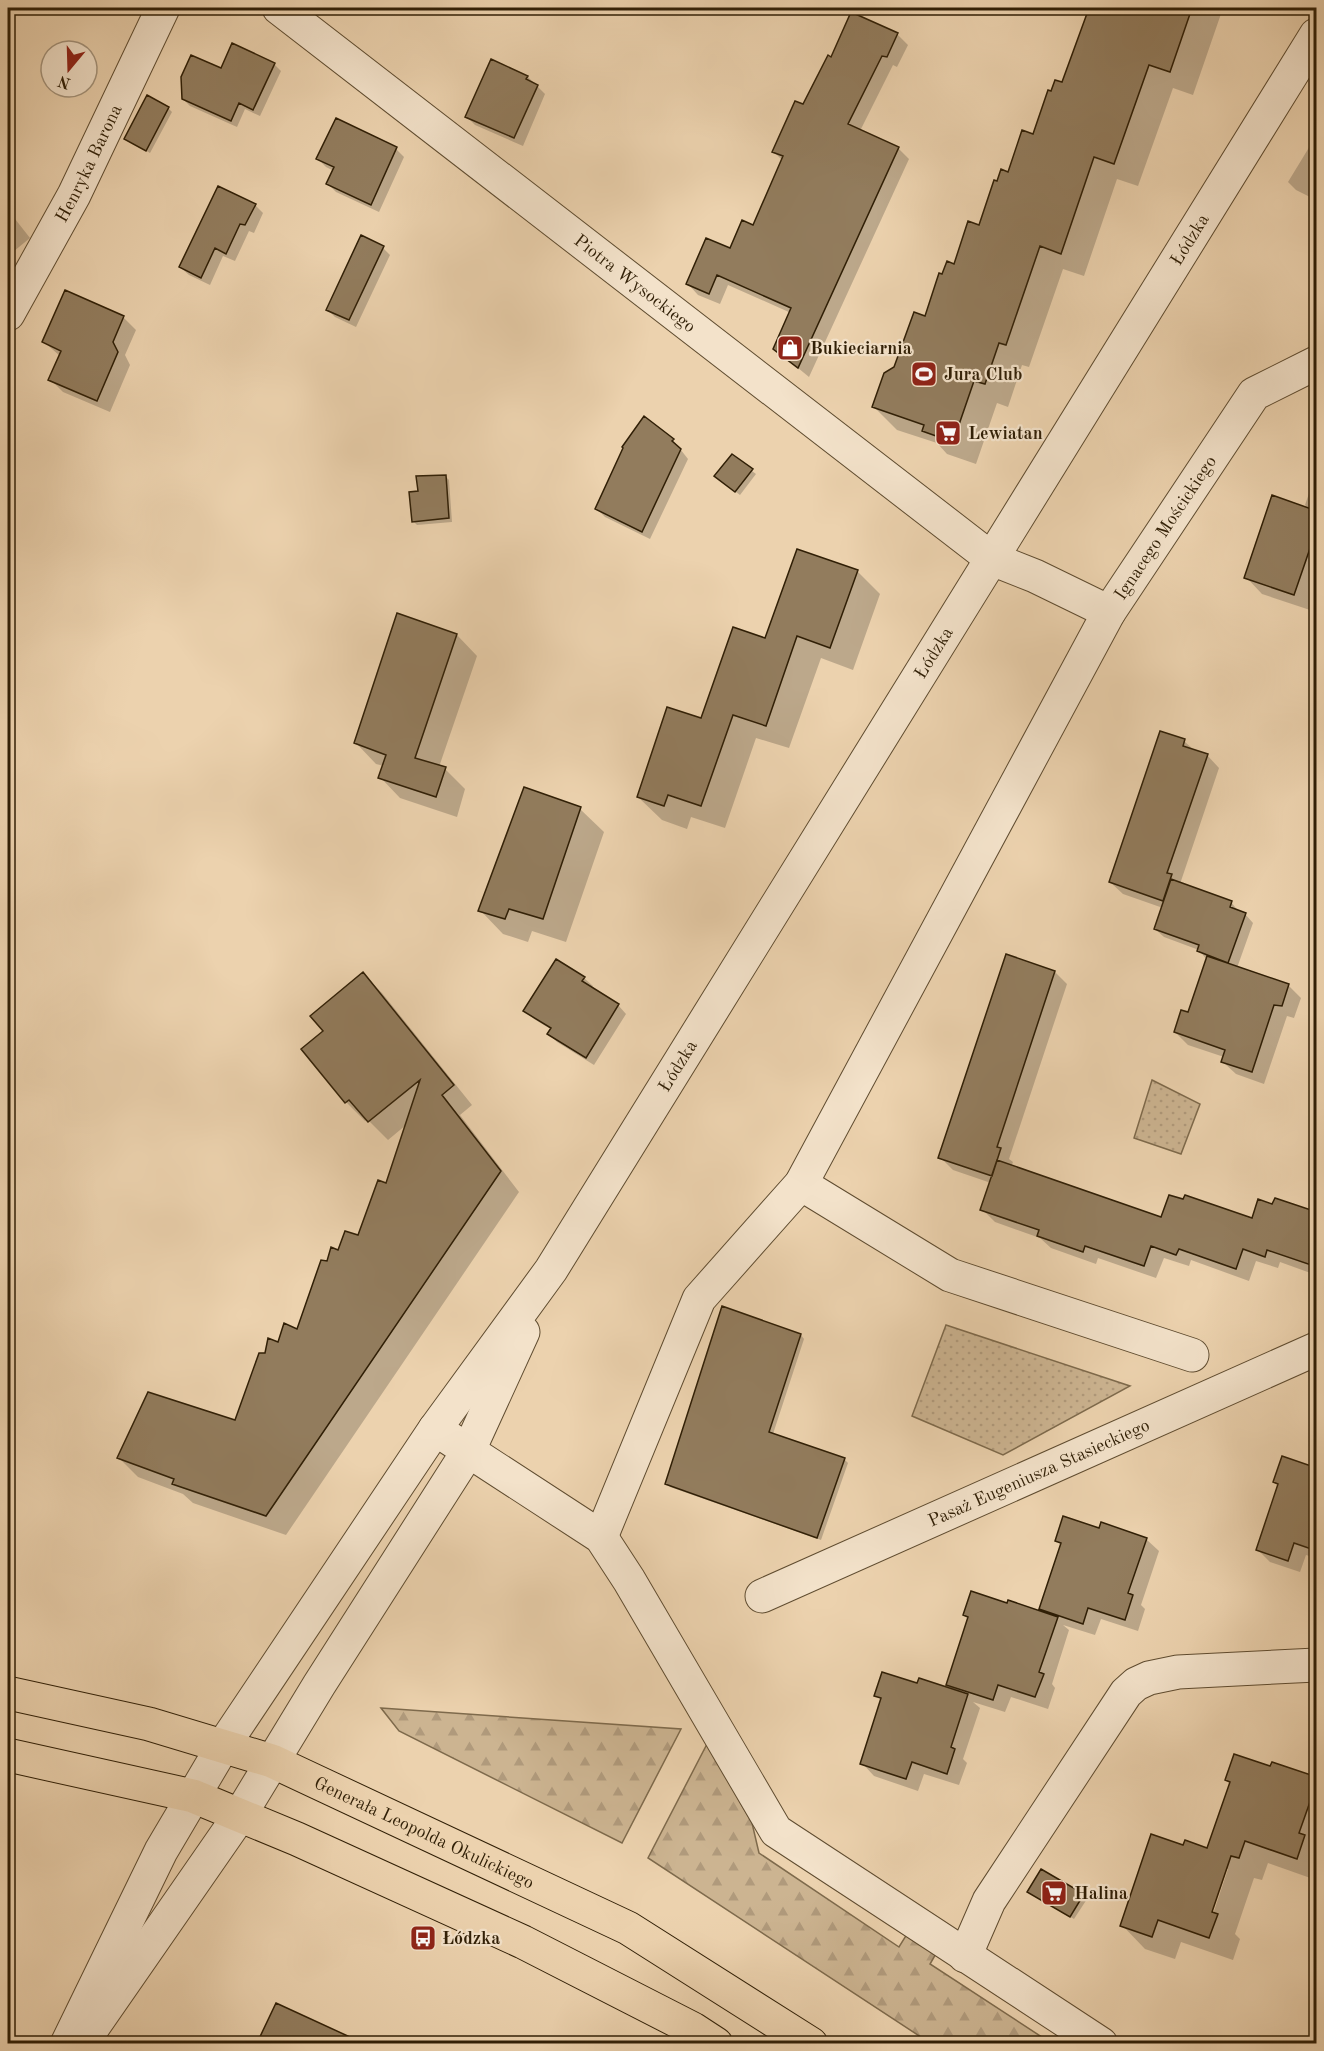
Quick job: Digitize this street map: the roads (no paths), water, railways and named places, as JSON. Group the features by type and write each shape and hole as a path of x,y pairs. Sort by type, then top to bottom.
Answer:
{"main road":[{"name":"Generała Leopolda Okulickiego","path":"8,1694 149,1724 272,1761 628,1928 811,2043"},
{"path":"8,1755 193,1796 240,1815 523,1942 716,2043"}],"street":[{"name":"Henryka Barona","path":"8,314 74,195 163,8"},
{"name":"Piotra Wysockiego","path":"279,8 992,559"},
{"name":"Łódzka","path":"68,2043 161,1851 223,1746 435,1429 551,1270 1317,35"},
{"name":"Ignacego Mościckiego","path":"992,559 1035,576 1109,612 1254,394 1317,363"},
{"path":"600,1537 699,1299 801,1184 1109,612"},
{"path":"801,1184 950,1275 1192,1355"},
{"name":"Łódzka","path":"82,2043 240,1815 469,1450 551,1270"},
{"name":"Pasaż Eugeniusza Stasieckiego","path":"762,1596 1317,1349"},
{"path":"435,1429 600,1537 629,1580 776,1832 1101,2043"},
{"path":"964,1956 989,1901 1126,1693 1136,1684 1149,1678 1178,1672 1317,1665"}],"place":[{"name":"Bukieciarnia","path":"790,348"},
{"name":"Jura Club","path":"924,374"},
{"name":"Lewiatan","path":"948,433"},
{"name":"Halina","path":"1054,1893"},
{"name":"Łódzka","path":"423,1938"}]}
